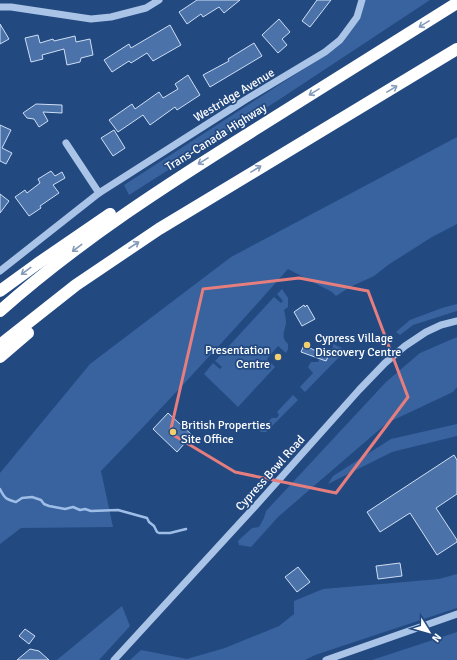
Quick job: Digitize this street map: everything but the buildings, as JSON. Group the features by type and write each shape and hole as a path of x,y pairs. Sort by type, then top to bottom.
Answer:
{"highway":[{"name":"Trans-Canada Highway","path":"0,311 74,250 167,185 457,3"},
{"path":"0,345 57,299 101,267 186,211 457,50"},
{"path":"0,291 112,213 167,185"},
{"path":"0,357 101,267"}],"street":[{"path":"0,7 12,7 91,19 111,17 146,8 159,0"},
{"name":"Westridge Avenue","path":"0,271 99,192 245,100 325,52 340,40 357,17 362,0"},
{"path":"66,143 99,192"},
{"name":"Cypress Bowl Road","path":"114,660 260,502 359,390 385,363 412,340 441,325 457,321"},
{"path":"326,660 457,614"}],"highlighted area":[{"path":"299,278 368,291 408,397 336,493 235,472 170,433 203,289"}],"shaded area":[{"path":"365,0 430,0 280,99 129,195 124,185 330,52 356,22"},
{"path":"457,137 457,224 432,237 388,265 374,276 350,287 336,296 332,292 288,269 196,371 101,471 113,527 21,528 0,544 0,473 90,364 231,257"},
{"path":"282,289 288,298 288,307 284,310 286,323 284,339 288,344 288,349 286,353 278,346 267,359 275,367 238,407 204,374 213,363 220,369 222,367 215,361 274,297 281,303 283,301 277,294"},
{"path":"457,304 457,311 413,325 400,335 396,332 410,320"},
{"path":"457,337 457,387 453,392 387,423 278,517 251,547 239,545 238,541 252,528 259,527 266,511 386,382 420,353"},
{"path":"333,344 342,348 341,352 343,353 305,392 300,387 313,373 308,367 311,362 318,362 323,353 325,354 324,348 329,349 331,359 330,349 333,348"},
{"path":"293,395 298,400 266,432 261,432 259,429 262,425 264,426 272,418 277,418 279,415 277,412"},
{"path":"457,424 457,436 392,452 328,484 333,476 391,439"},
{"path":"457,574 457,608 315,655 305,660 130,660 141,650 187,659 225,648 279,626 294,614 294,601 323,589 439,579"},
{"path":"122,606 130,626 99,660 57,660"},
{"path":"457,632 457,660 372,660"}],"waterway":[{"path":"0,489 6,498 16,502 22,498 32,497 41,500 44,504 49,506 65,509 73,507 80,510 85,509 91,511 118,510 147,518 159,533 170,533 186,529"}],"place":[{"name":"Cypress Village Discovery Centre","path":"307,345"},
{"name":"Presentation Centre","path":"278,357"},
{"name":"British Properties Site Office","path":"173,432"}]}
